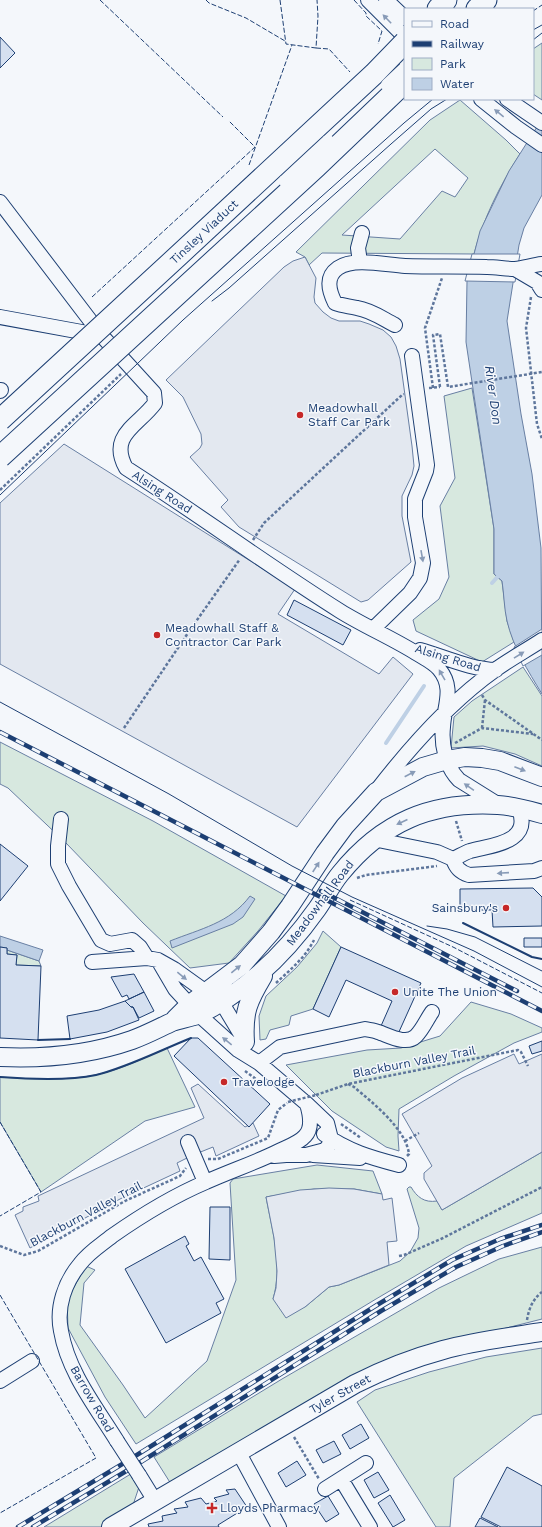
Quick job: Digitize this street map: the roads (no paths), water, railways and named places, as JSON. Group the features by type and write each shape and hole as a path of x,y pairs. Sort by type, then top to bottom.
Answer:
{"highway":[{"path":"439,8 446,0"},
{"path":"450,8 458,0"},
{"path":"478,8 486,0"},
{"path":"488,8 496,0"},
{"name":"Tinsley Viaduct","path":"0,420 374,74 404,43"},
{"name":"Tinsley Viaduct","path":"0,429 377,82 404,55"},
{"path":"0,457 310,172 404,83"},
{"path":"0,466 404,95"}],"main road":[{"name":"Meadowhall Road","path":"213,998 271,932 345,826 376,792 423,767 445,753 500,761 542,777"},
{"name":"Meadowhall Road","path":"0,1057 46,1057 90,1051 132,1040 158,1030 213,998 239,990 280,954 314,914 338,876 373,839 391,828 416,816 452,806 499,805 542,814"},
{"path":"245,1042 244,1027 246,1010 252,995 269,965"},
{"name":"Tyler Street","path":"155,1501 355,1384 382,1371 442,1350 542,1332"},
{"path":"111,1527 155,1501"}],"street":[{"path":"368,0 404,36"},
{"path":"386,0 404,17"},
{"path":"466,8 474,0"},
{"path":"0,444 180,279 404,70"},
{"path":"482,100 516,127 542,145"},
{"path":"508,100 542,123"},
{"name":"Alsing Road","path":"0,202 102,336 142,378 154,393 155,404 149,412 124,434 120,449 121,459 126,468 182,504 341,612 401,644 432,663 439,669 448,690 446,712"},
{"path":"360,262 358,248 362,233"},
{"path":"395,325 377,315 358,308 346,307 335,303 329,290 330,277 338,268 348,263 360,262 404,266 449,266 515,269 542,264"},
{"path":"515,269 537,282 536,293"},
{"path":"0,317 102,336"},
{"path":"373,629 410,593 420,578 423,563 415,517 415,499 427,465 412,356"},
{"path":"446,712 475,686 496,670 542,640"},
{"name":"Alsing Road","path":"401,644 472,667 496,670"},
{"name":"Meadowhall Road","path":"446,712 442,727 445,753 454,775 459,780 499,805"},
{"name":"Meadowhall Road","path":"376,792 398,762 446,712"},
{"path":"450,858 467,852 502,844 513,837 521,826 522,817 519,809"},
{"path":"61,819 58,864 69,886 101,940 110,944 132,940 152,959 175,989 194,1010 238,1050 310,1097 346,1138 364,1148 373,1159"},
{"path":"373,839 430,851 450,858 462,873 469,875 534,871 542,868"},
{"path":"92,962 152,959 174,969 225,1008 259,1063"},
{"path":"259,1063 280,1047 365,1030 377,1031 389,1037 400,1040 416,1037 432,1012"},
{"path":"310,1097 310,1124 331,1139 351,1150 373,1159"},
{"path":"331,1139 330,1131 333,1123"},
{"name":"Barrow Road","path":"155,1501 80,1382 68,1356 61,1332 60,1322 62,1297 71,1276 79,1265 95,1249 136,1220 186,1191 266,1158 293,1144 306,1136 310,1124"},
{"path":"293,1144 346,1138"},
{"name":"Barrow Road","path":"266,1158 286,1155 306,1155 324,1150 329,1145 331,1139"},
{"path":"188,1142 206,1182"},
{"path":"306,1155 402,1161"},
{"path":"0,1382 32,1361"},
{"path":"239,1453 279,1527"},
{"path":"325,1489 366,1463"},
{"path":"341,1479 370,1527"}],"water":[{"name":"River Don","path":"542,119 542,195 524,228 519,245 507,321 532,474 541,548 542,694 531,677 513,640 506,616 502,581 494,574 494,529 466,342 467,281 480,231 509,171"},
{"path":"250,896 255,899 243,917 233,924 172,948 170,941 203,929 224,919 233,913"},
{"path":"0,936 43,950 39,961 7,950 7,948 0,947"}],"waterway":[{"path":"492,583 501,573"},
{"path":"386,743 424,686"}],"tram line":[{"path":"534,29 542,25"},
{"path":"534,39 542,33"},
{"path":"0,495 183,320 432,100"},
{"path":"212,301 229,288 431,109 445,100"},
{"path":"0,702 169,794 292,866 352,897 474,951 542,987"},
{"path":"427,926 447,929 475,937 542,971"}],"railway":[{"path":"0,732 542,1011"},
{"path":"321,891 517,991"},
{"path":"18,1527 452,1260 500,1239 542,1225"},
{"path":"33,1527 128,1470 381,1311 456,1267 503,1246 542,1232"}],"place":[{"name":"Meadowhall Staff Car Park","path":"300,415"},
{"name":"Meadowhall Staff & Contractor Car Park","path":"157,635"},
{"name":"Sainsbury's","path":"506,908"},
{"name":"Unite The Union","path":"395,992"},
{"name":"Travelodge","path":"224,1082"},
{"name":"Lloyds Pharmacy","path":"212,1508"}]}
